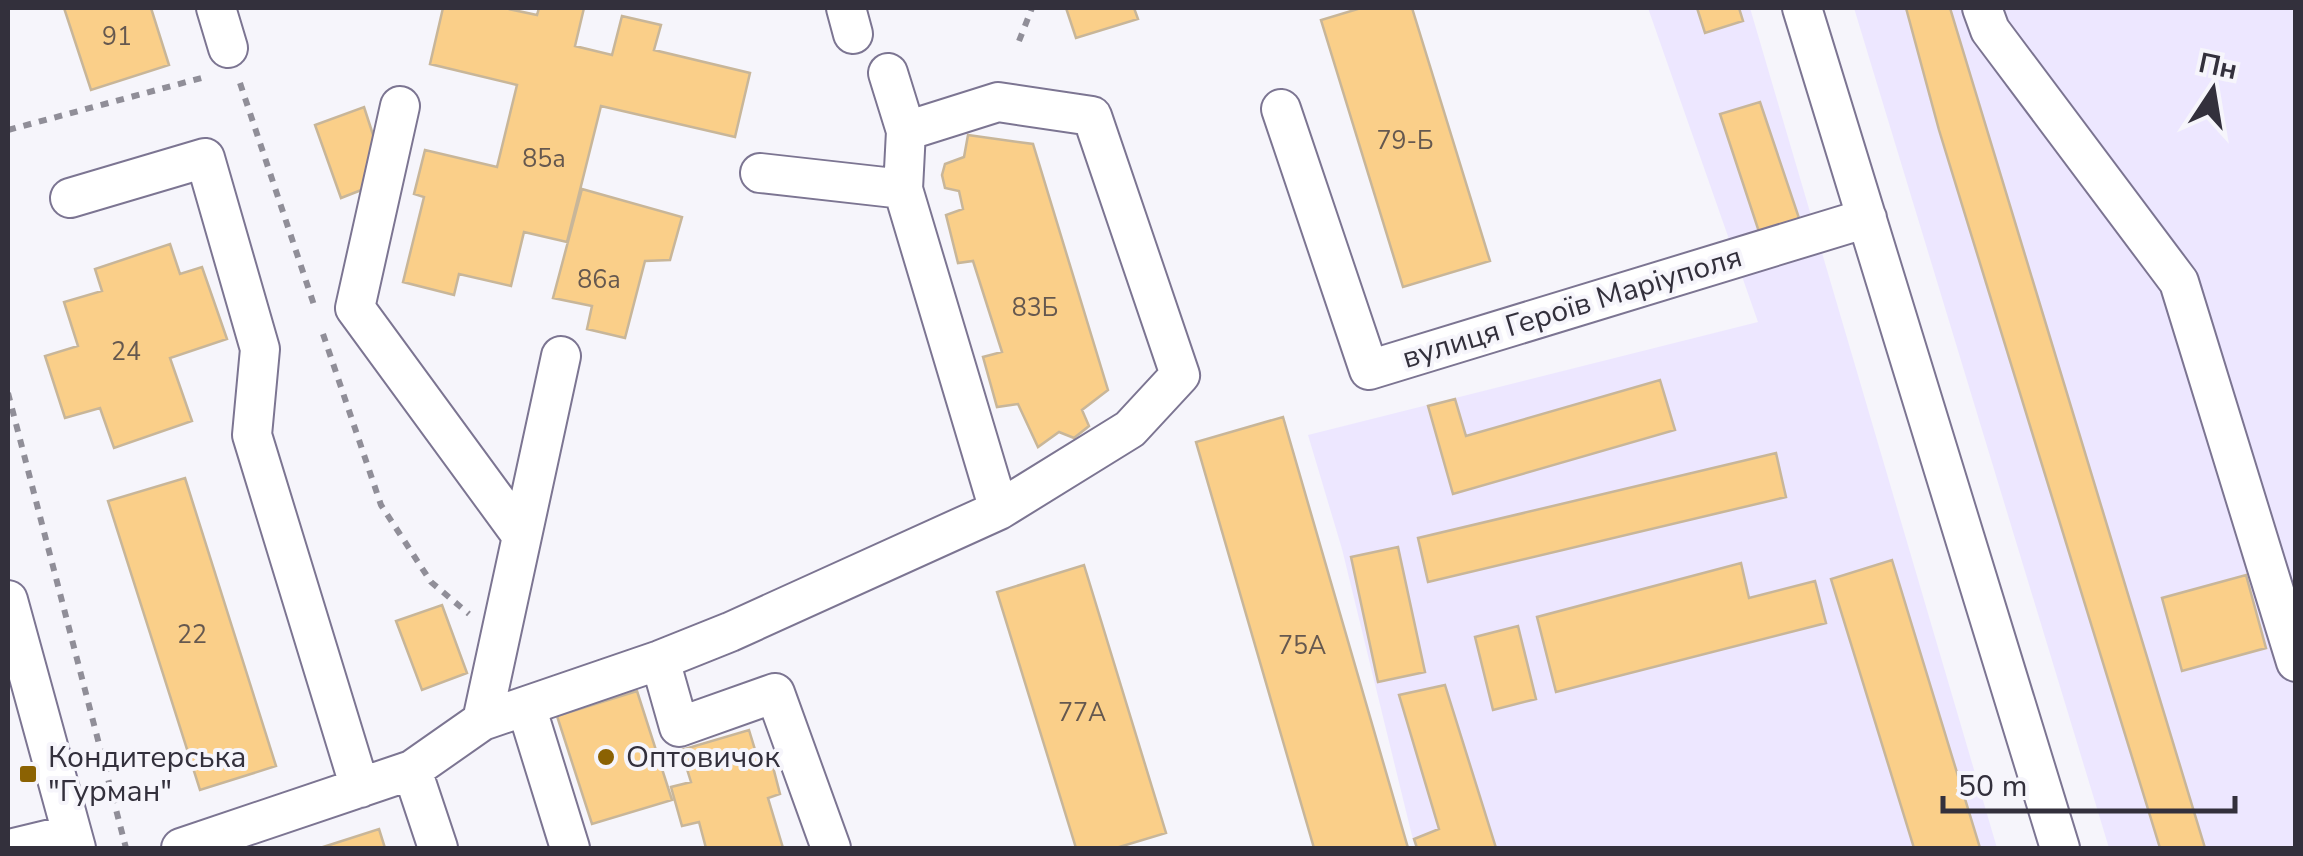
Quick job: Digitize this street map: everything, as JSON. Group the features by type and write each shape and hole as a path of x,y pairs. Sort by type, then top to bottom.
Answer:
{"street":[{"path":"216,8 222,61"},
{"path":"1802,8 2060,848"},
{"path":"1982,8 1990,30 2179,282 2296,662"},
{"path":"888,73 906,131 903,189 999,510"},
{"path":"181,848 412,770 482,721 730,632 999,510 1130,429 1180,375 1092,116 998,102 906,131"},
{"path":"400,106 355,308 522,536"},
{"name":"вулиця Героїв Маріуполя","path":"1281,109 1369,370 1866,218"},
{"path":"70,198 204,158 260,350 252,435 360,788"},
{"path":"760,173 903,189"},
{"path":"482,721 560,356"},
{"path":"8,600 74,841 14,848"},
{"path":"660,660 680,727 775,693 832,848"},
{"path":"526,706 570,848"},
{"path":"412,770 438,848"}],"path":[{"path":"1019,41 1032,8"},
{"path":"8,130 222,61"},
{"path":"8,393 126,848"}],"shaded area":[{"path":"1648,8 1750,8 1997,848 1415,848 1342,549 1308,435 1758,322"},
{"path":"1854,8 2295,8 2295,848 2109,848"}],"building":[{"path":"64,8 151,8 169,65 91,90"},
{"path":"443,8 504,8 537,15 539,8 584,8 575,46 612,55 622,16 661,25 654,50 750,73 735,137 601,106 567,242 524,232 511,286 459,274 454,295 403,282 424,197 414,194 425,150 497,167 517,85 430,64"},
{"path":"1066,8 1134,8 1138,19 1076,38"},
{"path":"1361,8 1412,8 1490,261 1403,287 1321,20"},
{"path":"1697,8 1739,8 1743,21 1705,33"},
{"path":"1906,8 1950,8 2205,848 2160,848 1939,130"},
{"path":"1760,102 1804,233 1764,247 1720,114"},
{"path":"364,107 378,150 369,187 341,198 315,125"},
{"path":"968,135 1033,144 1108,390 1082,410 1089,426 1074,438 1059,432 1038,447 1018,404 997,407 983,357 1002,352 973,261 958,263 946,215 963,209 959,191 945,188 942,175 945,164 964,157"},
{"path":"582,189 682,217 670,260 645,261 625,338 587,329 592,306 553,298"},
{"path":"170,244 180,274 202,267 227,339 170,358 192,421 114,448 100,408 65,418 45,356 78,346 64,302 102,291 95,269"},
{"path":"1660,380 1675,430 1453,494 1428,406 1455,399 1466,436"},
{"path":"1283,417 1408,848 1314,848 1196,442"},
{"path":"1776,453 1786,497 1428,582 1418,538"},
{"path":"185,478 276,766 200,790 108,501"},
{"path":"1398,547 1425,672 1378,682 1351,557"},
{"path":"1892,560 1980,848 1914,848 1831,579"},
{"path":"1741,563 1749,598 1815,581 1826,623 1556,692 1537,617"},
{"path":"1084,565 1166,833 1116,848 1076,848 997,592"},
{"path":"2246,575 2266,648 2182,671 2162,598"},
{"path":"442,605 467,673 422,690 396,621"},
{"path":"1518,626 1536,699 1493,710 1475,637"},
{"path":"1445,685 1496,848 1417,848 1414,839 1439,829 1399,695"},
{"path":"637,691 672,800 592,824 557,716"},
{"path":"749,730 760,766 772,763 780,794 768,798 783,848 706,848 699,822 682,826 671,787 691,782 681,750"},
{"path":"379,829 385,848 320,848"}],"place":[{"name":"Оптовичок","path":"606,757"},
{"name":"Кондитерська \"Гурман\"","path":"28,774"}]}
